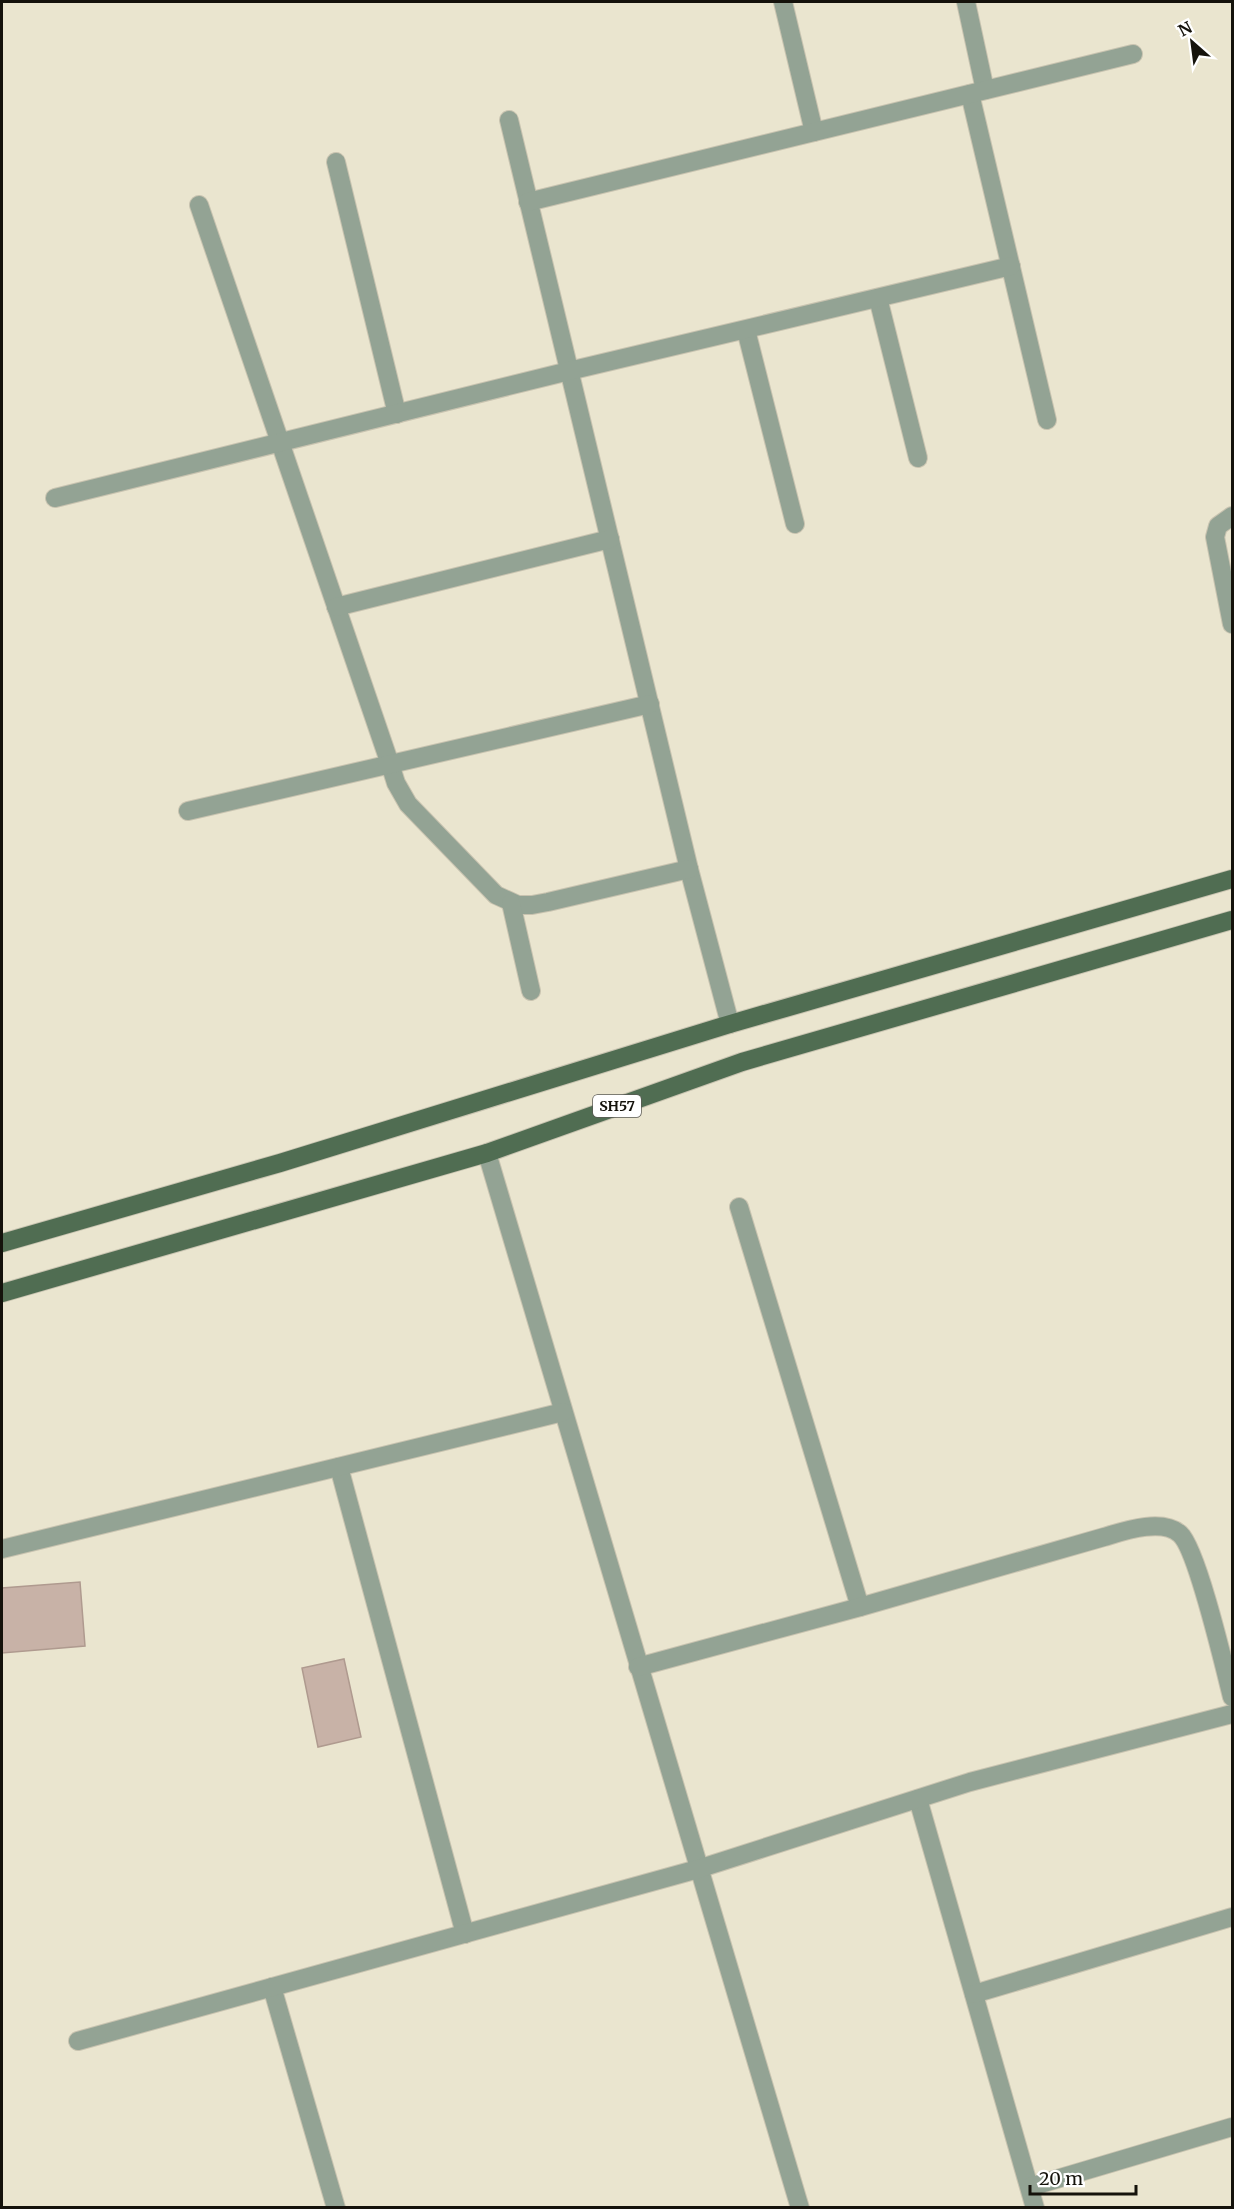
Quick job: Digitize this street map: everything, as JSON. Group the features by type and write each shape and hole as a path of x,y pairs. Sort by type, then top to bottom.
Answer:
{"main road":[{"path":"2,1243 280,1162 730,1024 1233,879"},
{"name":"SH57","path":"2,1293 487,1153 742,1062 1233,920"}],"street":[{"path":"783,2 814,132"},
{"path":"966,2 977,92 1011,266 1047,420"},
{"path":"528,202 1133,54"},
{"path":"509,120 689,869 730,1024"},
{"path":"336,162 397,414"},
{"path":"199,205 390,764 401,793 408,804 496,895 511,903 532,905 689,869"},
{"path":"55,498 569,371 1011,266"},
{"path":"878,298 918,458"},
{"path":"746,330 795,524"},
{"path":"1233,516 1218,526 1215,537 1217,558 1233,624"},
{"path":"336,607 610,539"},
{"path":"188,811 650,704"},
{"path":"511,903 531,991"},
{"path":"487,1153 800,2208"},
{"path":"739,1207 860,1607"},
{"path":"2,1549 563,1412"},
{"path":"339,1467 465,1934"},
{"path":"638,1667 860,1607 1113,1534 1141,1527 1164,1527 1180,1534 1194,1558 1233,1697"},
{"path":"78,2041 698,1869 970,1782 1233,1714"},
{"path":"918,1799 1035,2208"},
{"path":"974,1994 1233,1917"},
{"path":"272,1987 336,2208"},
{"path":"1030,2187 1233,2127"}],"building":[{"path":"80,1582 85,1646 2,1653 2,1588"},
{"path":"344,1659 361,1737 318,1747 302,1668"}]}
